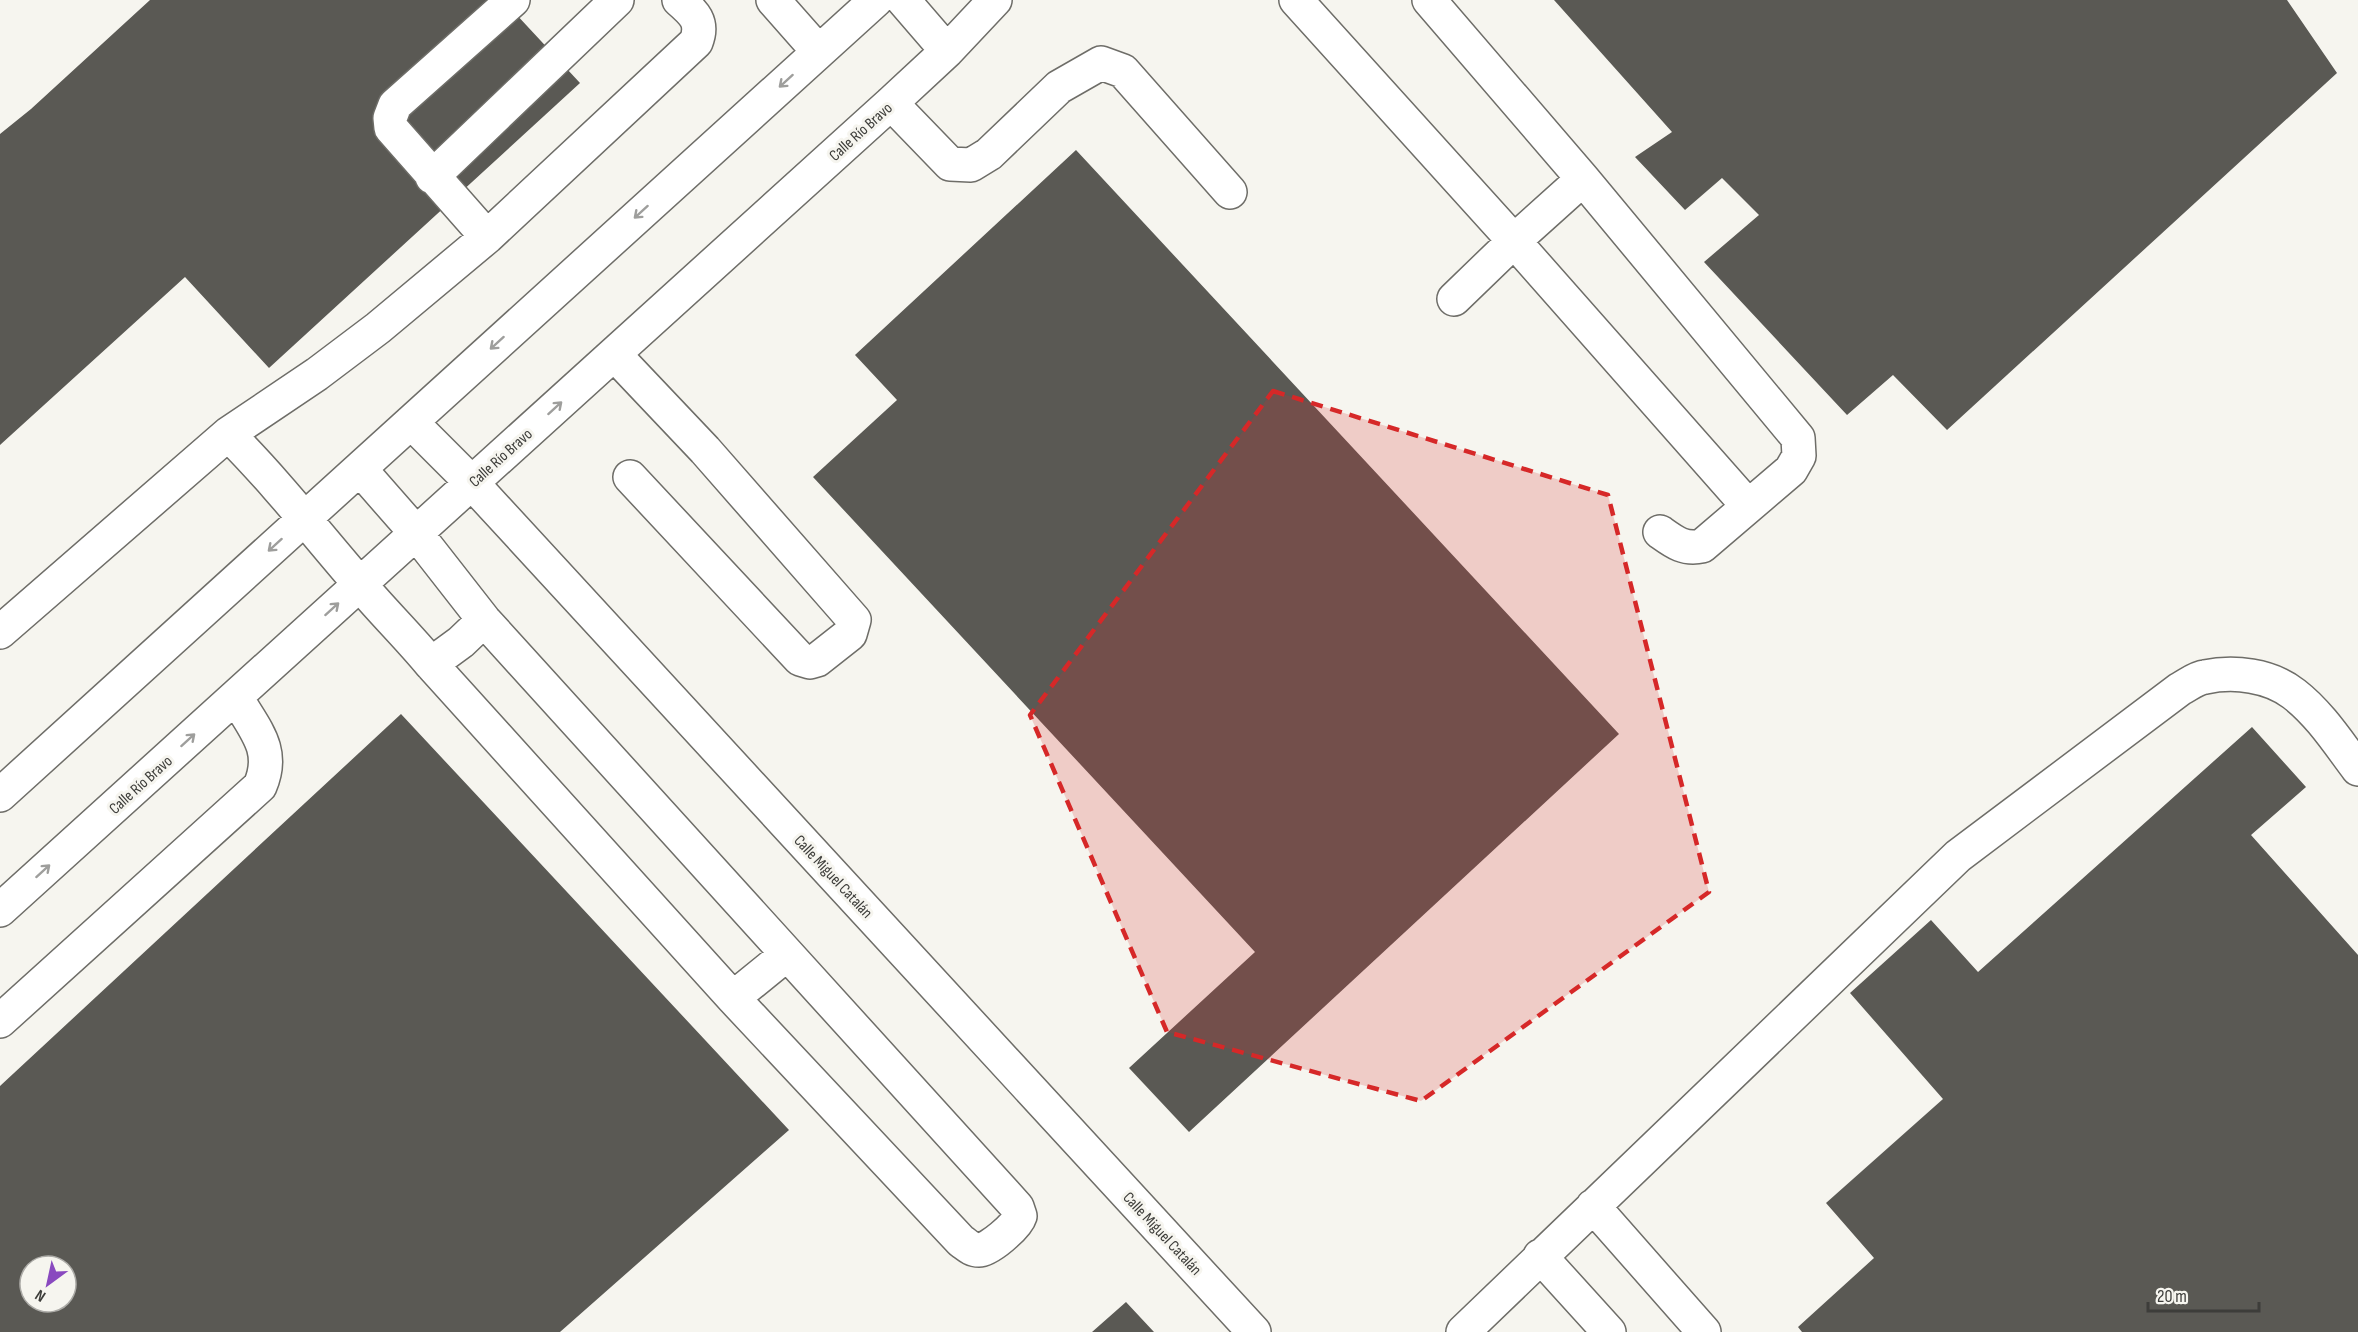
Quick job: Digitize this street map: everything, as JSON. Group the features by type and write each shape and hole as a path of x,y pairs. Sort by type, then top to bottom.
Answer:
{"street":[{"path":"487,237 391,128 391,111 513,0"},
{"path":"432,177 617,0"},
{"path":"0,632 228,434 317,374 378,328 487,237 696,42 700,27 697,17 679,0"},
{"path":"773,0 818,51"},
{"path":"0,795 876,0"},
{"path":"903,0 946,51"},
{"name":"Calle Río Bravo","path":"0,910 891,103 996,0"},
{"path":"1296,0 1749,506"},
{"path":"1429,0 1583,179 1798,438 1799,456 1796,463 1702,546 1688,548 1660,532"},
{"path":"891,103 950,164 971,165 989,154 1059,87 1101,63 1123,71 1230,192"},
{"path":"1454,299 1583,179"},
{"path":"614,354 705,450 854,620 850,634 817,660 810,662 800,659 630,477"},
{"name":"Calle Miguel Catalán","path":"411,422 472,483 1254,1332"},
{"path":"228,434 305,518 359,585 407,635 733,998 969,1247 980,1250 986,1248 1017,1224 1020,1216 1017,1207 484,620 417,533 360,468"},
{"path":"431,664 461,642 484,620"},
{"path":"1481,1326 1540,1257 1958,856 2180,689 2203,677 2237,674 2262,678 2294,693 2321,721 2358,769"},
{"path":"0,1021 260,786 266,765 266,750 236,697"},
{"path":"733,998 786,955"},
{"path":"1593,1206 1704,1332"},
{"path":"1540,1257 1609,1332"}],"highlighted area":[{"path":"1273,391 1608,495 1709,892 1421,1101 1167,1032 1030,715"}],"building":[{"path":"150,0 503,0 580,83 269,368 185,277 0,445 0,134 31,109"},
{"path":"1554,0 2287,0 2337,73 1947,430 1893,375 1847,415 1704,262 1759,215 1722,178 1685,210 1635,157 1672,132"},
{"path":"1076,150 1619,734 1189,1132 1129,1068 1255,952 813,477 897,400 855,355"},
{"path":"401,714 789,1130 560,1332 0,1332 0,1086"},
{"path":"2252,727 2306,787 2251,835 2358,955 2358,1332 1802,1332 1798,1327 1874,1258 1826,1203 1943,1099 1850,993 1931,920 1978,972"},
{"path":"1126,1302 1154,1332 1092,1332"}]}
